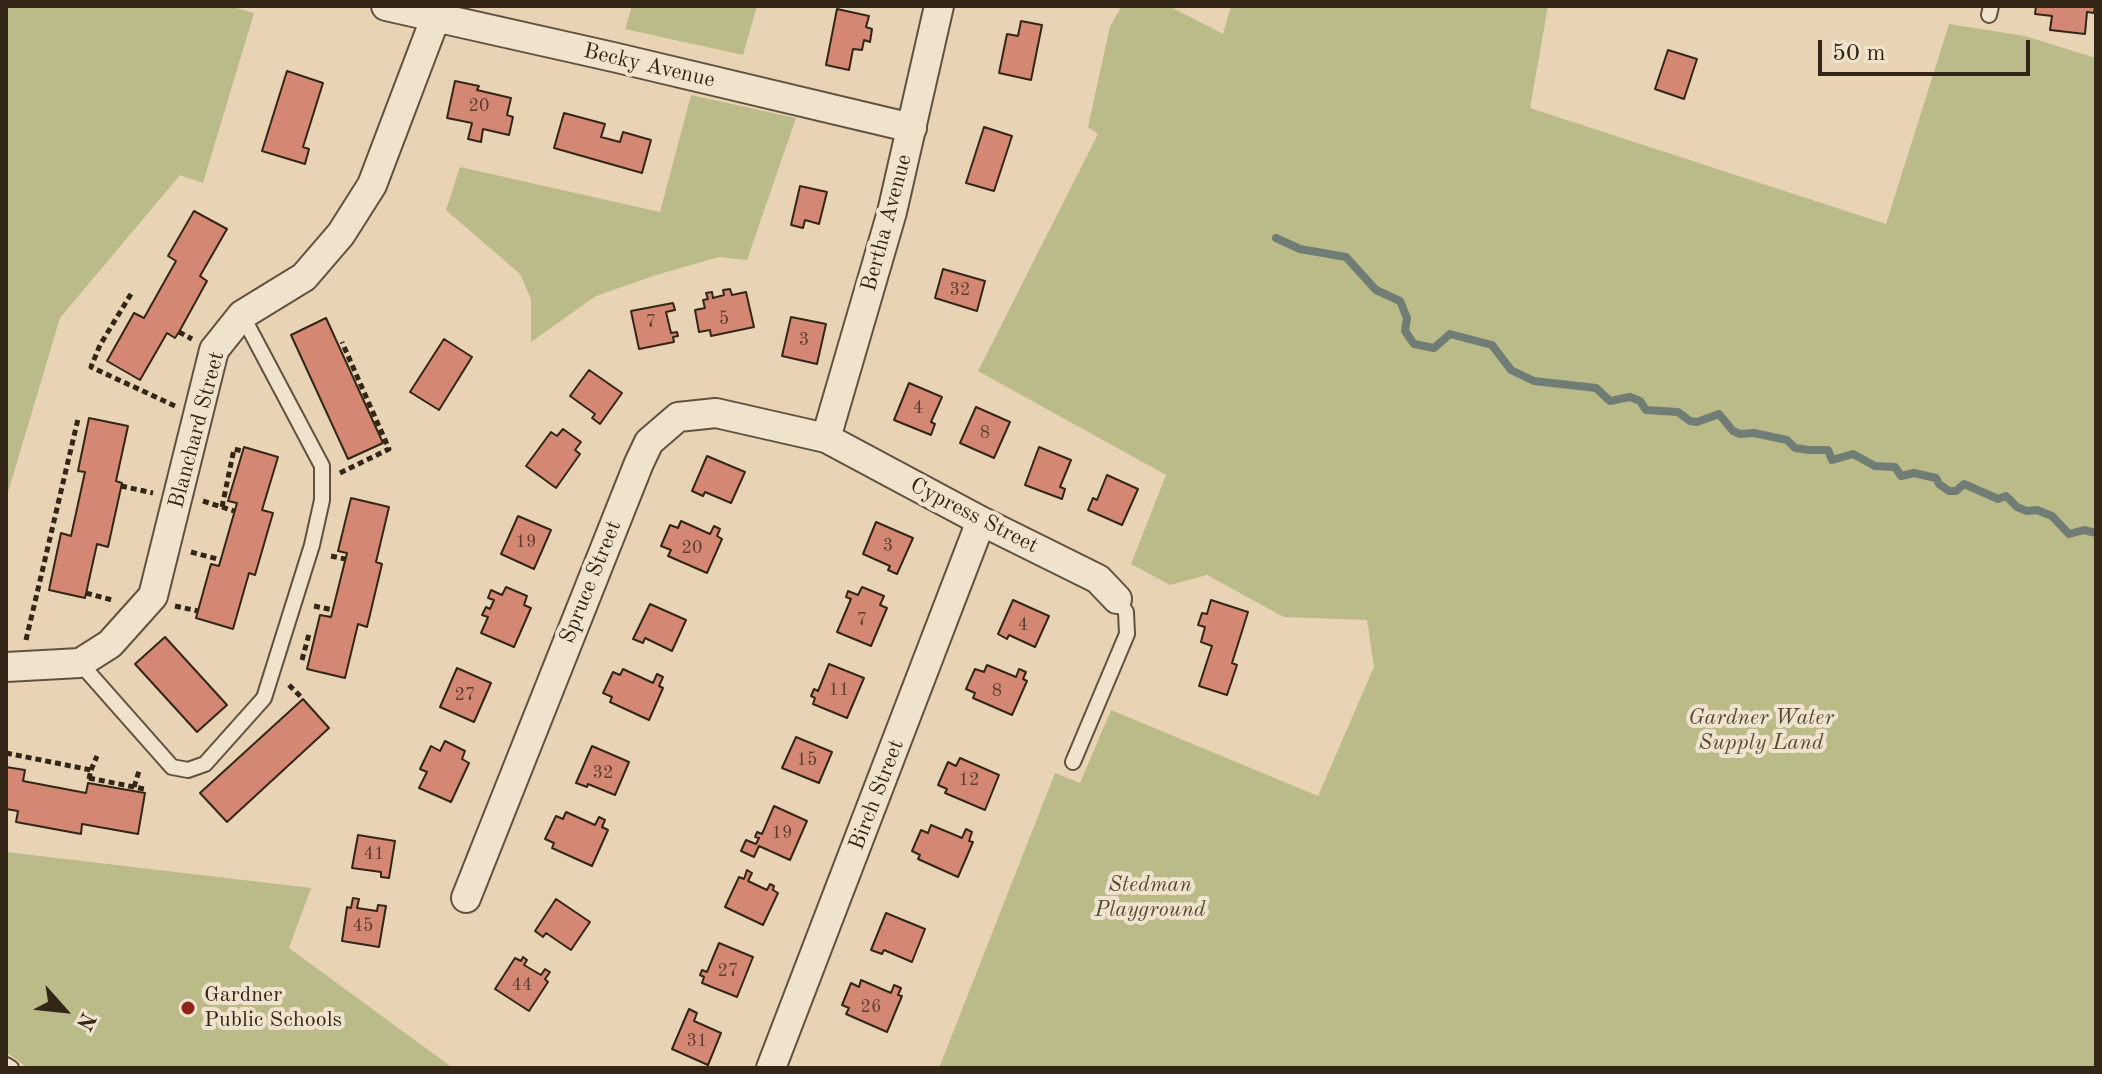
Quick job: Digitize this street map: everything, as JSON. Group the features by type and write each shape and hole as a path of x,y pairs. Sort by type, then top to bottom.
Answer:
{"street":[{"name":"Becky Avenue","path":"386,6 912,128"},
{"name":"Bertha Avenue","path":"826,438 890,221 939,6"},
{"name":"Blanchard Street","path":"80,663 110,644 153,596 214,350 242,315 304,277 341,234 372,185 435,19"},
{"name":"Spruce Street","path":"466,898 649,442 678,417 716,413 826,438"},
{"name":"Cypress Street","path":"826,438 1098,579 1117,599"},
{"name":"Birch Street","path":"771,1068 981,521"},
{"path":"13,667 80,663"}],"lane":[{"path":"80,663 172,767 188,770 205,764 264,698 312,545 322,500 322,466 242,315"},
{"path":"1073,762 1127,634 1126,612 1117,599"}],"path":[{"path":"131,294 100,345 91,367 169,404 199,412"},
{"path":"322,482 389,449 342,342"},
{"path":"13,667 78,419"},
{"path":"222,507 234,449 242,451"},
{"path":"179,494 234,511"},
{"path":"86,593 119,601"},
{"path":"6,753 91,770"},
{"path":"97,756 88,780 144,789 145,793"},
{"path":"134,787 139,771"}],"green space":[{"path":"6,6 229,6 254,13 203,183 180,175 60,318 6,499"},
{"path":"632,6 757,6 743,55 625,29"},
{"path":"1122,6 1169,6 1223,34 1231,6 1548,6 1530,108 1886,224 1949,24 2025,36 2096,58 2096,1068 939,1068 1055,773 1080,783 1111,710 1318,796 1374,667 1367,620 1284,617 1207,575 1170,585 1131,564 1166,475 978,371 1098,134 1088,127 1110,26"},
{"path":"691,95 796,118 747,260 719,257 596,296 531,342 531,299 520,274 446,210 460,167 660,212"},
{"name":"Gardner Public Schools","path":"6,852 311,888 289,948 453,1068 28,1068 6,1052"}],"building":[{"path":"2036,6 2095,6 2094,13 2087,12 2085,34 2050,30 2052,16 2035,14"},
{"path":"837,9 869,16 866,27 872,29 870,42 864,40 862,50 853,49 849,70 826,65"},
{"path":"1021,21 1042,25 1031,80 999,73 1007,34 1018,36"},
{"path":"1668,50 1697,59 1684,99 1655,89"},
{"path":"287,71 323,83 303,147 309,149 305,164 262,151"},
{"path":"455,81 511,98 507,115 513,117 509,135 483,129 481,142 468,139 472,123 447,118"},
{"path":"564,113 605,124 601,137 620,142 623,132 651,140 642,173 554,148"},
{"path":"984,127 1012,136 994,191 966,183"},
{"path":"800,186 827,192 819,224 805,220 803,228 791,225"},
{"path":"194,211 227,229 200,276 207,281 179,332 175,338 167,333 140,380 107,361 134,313 144,318 176,261 168,256"},
{"path":"943,269 985,281 977,311 935,298"},
{"path":"730,289 732,295 746,292 754,327 711,336 710,330 699,332 695,310 705,308 703,300 708,299 706,293 712,292 713,298 724,295 723,290"},
{"path":"673,303 675,310 666,312 671,333 677,332 674,342 639,349 631,311"},
{"path":"791,317 826,324 817,364 782,356"},
{"path":"326,318 383,443 348,459 291,335"},
{"path":"444,339 472,357 439,410 410,392"},
{"path":"589,370 622,393 600,424 592,418 595,414 570,396"},
{"path":"909,383 942,397 931,422 935,424 931,435 894,420"},
{"path":"976,407 1010,422 994,458 960,443"},
{"path":"89,418 128,426 116,481 122,483 108,547 97,544 85,598 49,590 61,533 71,536 85,472 78,471"},
{"path":"563,429 581,442 575,450 580,454 556,488 526,466 551,432 557,436"},
{"path":"244,447 278,457 262,510 273,513 255,575 249,573 233,629 196,618 211,564 219,566 237,503 228,501"},
{"path":"1039,447 1071,460 1060,487 1065,489 1062,499 1025,485"},
{"path":"707,456 745,472 731,503 705,492 703,496 692,491"},
{"path":"1107,475 1138,489 1122,525 1088,510 1093,498 1097,500"},
{"path":"351,498 389,507 376,562 382,564 367,627 358,624 345,678 307,669 320,615 331,617 347,553 338,551"},
{"path":"518,516 551,530 534,569 501,554"},
{"path":"681,521 710,534 714,526 720,529 717,536 722,539 707,573 668,556 671,550 661,546 670,525 678,528"},
{"path":"876,522 913,538 897,574 888,570 890,566 863,554"},
{"path":"506,587 527,596 524,605 531,608 514,647 481,633 488,617 482,615 486,607 490,609 494,600 488,598 491,590 502,595"},
{"path":"862,587 884,596 880,605 887,608 871,646 837,632 851,599 846,597 848,591 858,595"},
{"path":"1013,600 1049,616 1035,647 1009,635 1007,639 998,634"},
{"path":"1211,600 1248,612 1232,663 1237,665 1227,695 1199,686 1212,646 1201,642 1205,627 1198,625 1202,613 1207,614"},
{"path":"650,604 686,620 672,651 645,638 643,643 633,639"},
{"path":"165,637 227,705 197,732 135,664"},
{"path":"829,664 864,678 847,718 813,704 815,698 811,696 814,689 818,691"},
{"path":"987,665 1016,677 1019,669 1026,672 1023,679 1027,681 1012,715 973,698 975,693 966,689 975,669 984,672"},
{"path":"457,668 491,683 474,722 440,707"},
{"path":"623,669 653,683 657,674 663,677 659,686 663,688 649,720 610,702 612,697 603,693 613,672 620,675"},
{"path":"303,699 329,728 227,822 200,793"},
{"path":"796,737 832,752 819,783 782,768"},
{"path":"445,741 465,751 462,759 469,763 451,802 419,788 427,772 420,769 431,746 440,751"},
{"path":"592,746 629,762 615,795 588,784 587,787 576,783"},
{"path":"960,758 999,775 985,810 945,793 947,789 938,785 948,762 956,766"},
{"path":"6,767 25,770 23,781 86,793 88,783 145,793 138,834 82,824 81,834 16,822 18,811 6,809"},
{"path":"774,806 807,821 790,860 759,846 754,857 741,851 746,840 756,844 759,838 755,837 757,832 762,834"},
{"path":"566,812 595,825 599,817 605,820 602,827 608,830 592,866 552,848 554,843 545,839 556,816 563,819"},
{"path":"931,825 962,838 966,829 972,832 969,841 973,842 958,877 918,859 920,855 912,851 921,830 928,833"},
{"path":"358,835 395,841 389,878 381,877 381,872 352,868"},
{"path":"747,870 752,873 748,881 767,890 770,884 778,893 763,925 725,907 739,877 744,879"},
{"path":"353,898 359,899 357,908 377,911 378,905 386,906 379,947 342,941 347,907 351,908"},
{"path":"556,899 590,922 571,950 546,933 543,937 535,931"},
{"path":"886,913 925,929 912,962 884,950 882,954 871,950"},
{"path":"719,943 753,957 737,997 702,983 702,970 707,972"},
{"path":"523,957 527,960 524,965 541,975 545,969 550,972 545,979 548,982 529,1011 495,989 515,958 521,961"},
{"path":"861,980 891,993 894,985 901,988 898,995 902,996 887,1032 846,1014 849,1008 842,1005 851,983 859,987"},
{"path":"689,1009 697,1013 694,1021 721,1033 708,1065 672,1049"}],"waterway":[{"path":"1276,238 1300,249 1346,257 1376,290 1400,301 1407,318 1405,331 1414,344 1434,348 1450,334 1492,345 1511,370 1534,381 1596,388 1610,401 1630,397 1640,401 1646,410 1678,412 1690,421 1697,422 1719,414 1733,431 1740,434 1754,433 1787,440 1795,448 1828,450 1832,460 1853,454 1875,466 1895,467 1901,476 1914,473 1936,478 1949,491 1956,491 1964,484 1998,499 2006,496 2017,507 2027,511 2037,510 2052,516 2069,534 2084,530 2096,533"}],"place":[{"name":"Gardner Public Schools","path":"188,1008"}],"park label":[{"name":"Gardner Water Supply Land","path":"1761,730"},
{"name":"Stedman Playground","path":"1150,898"}]}
